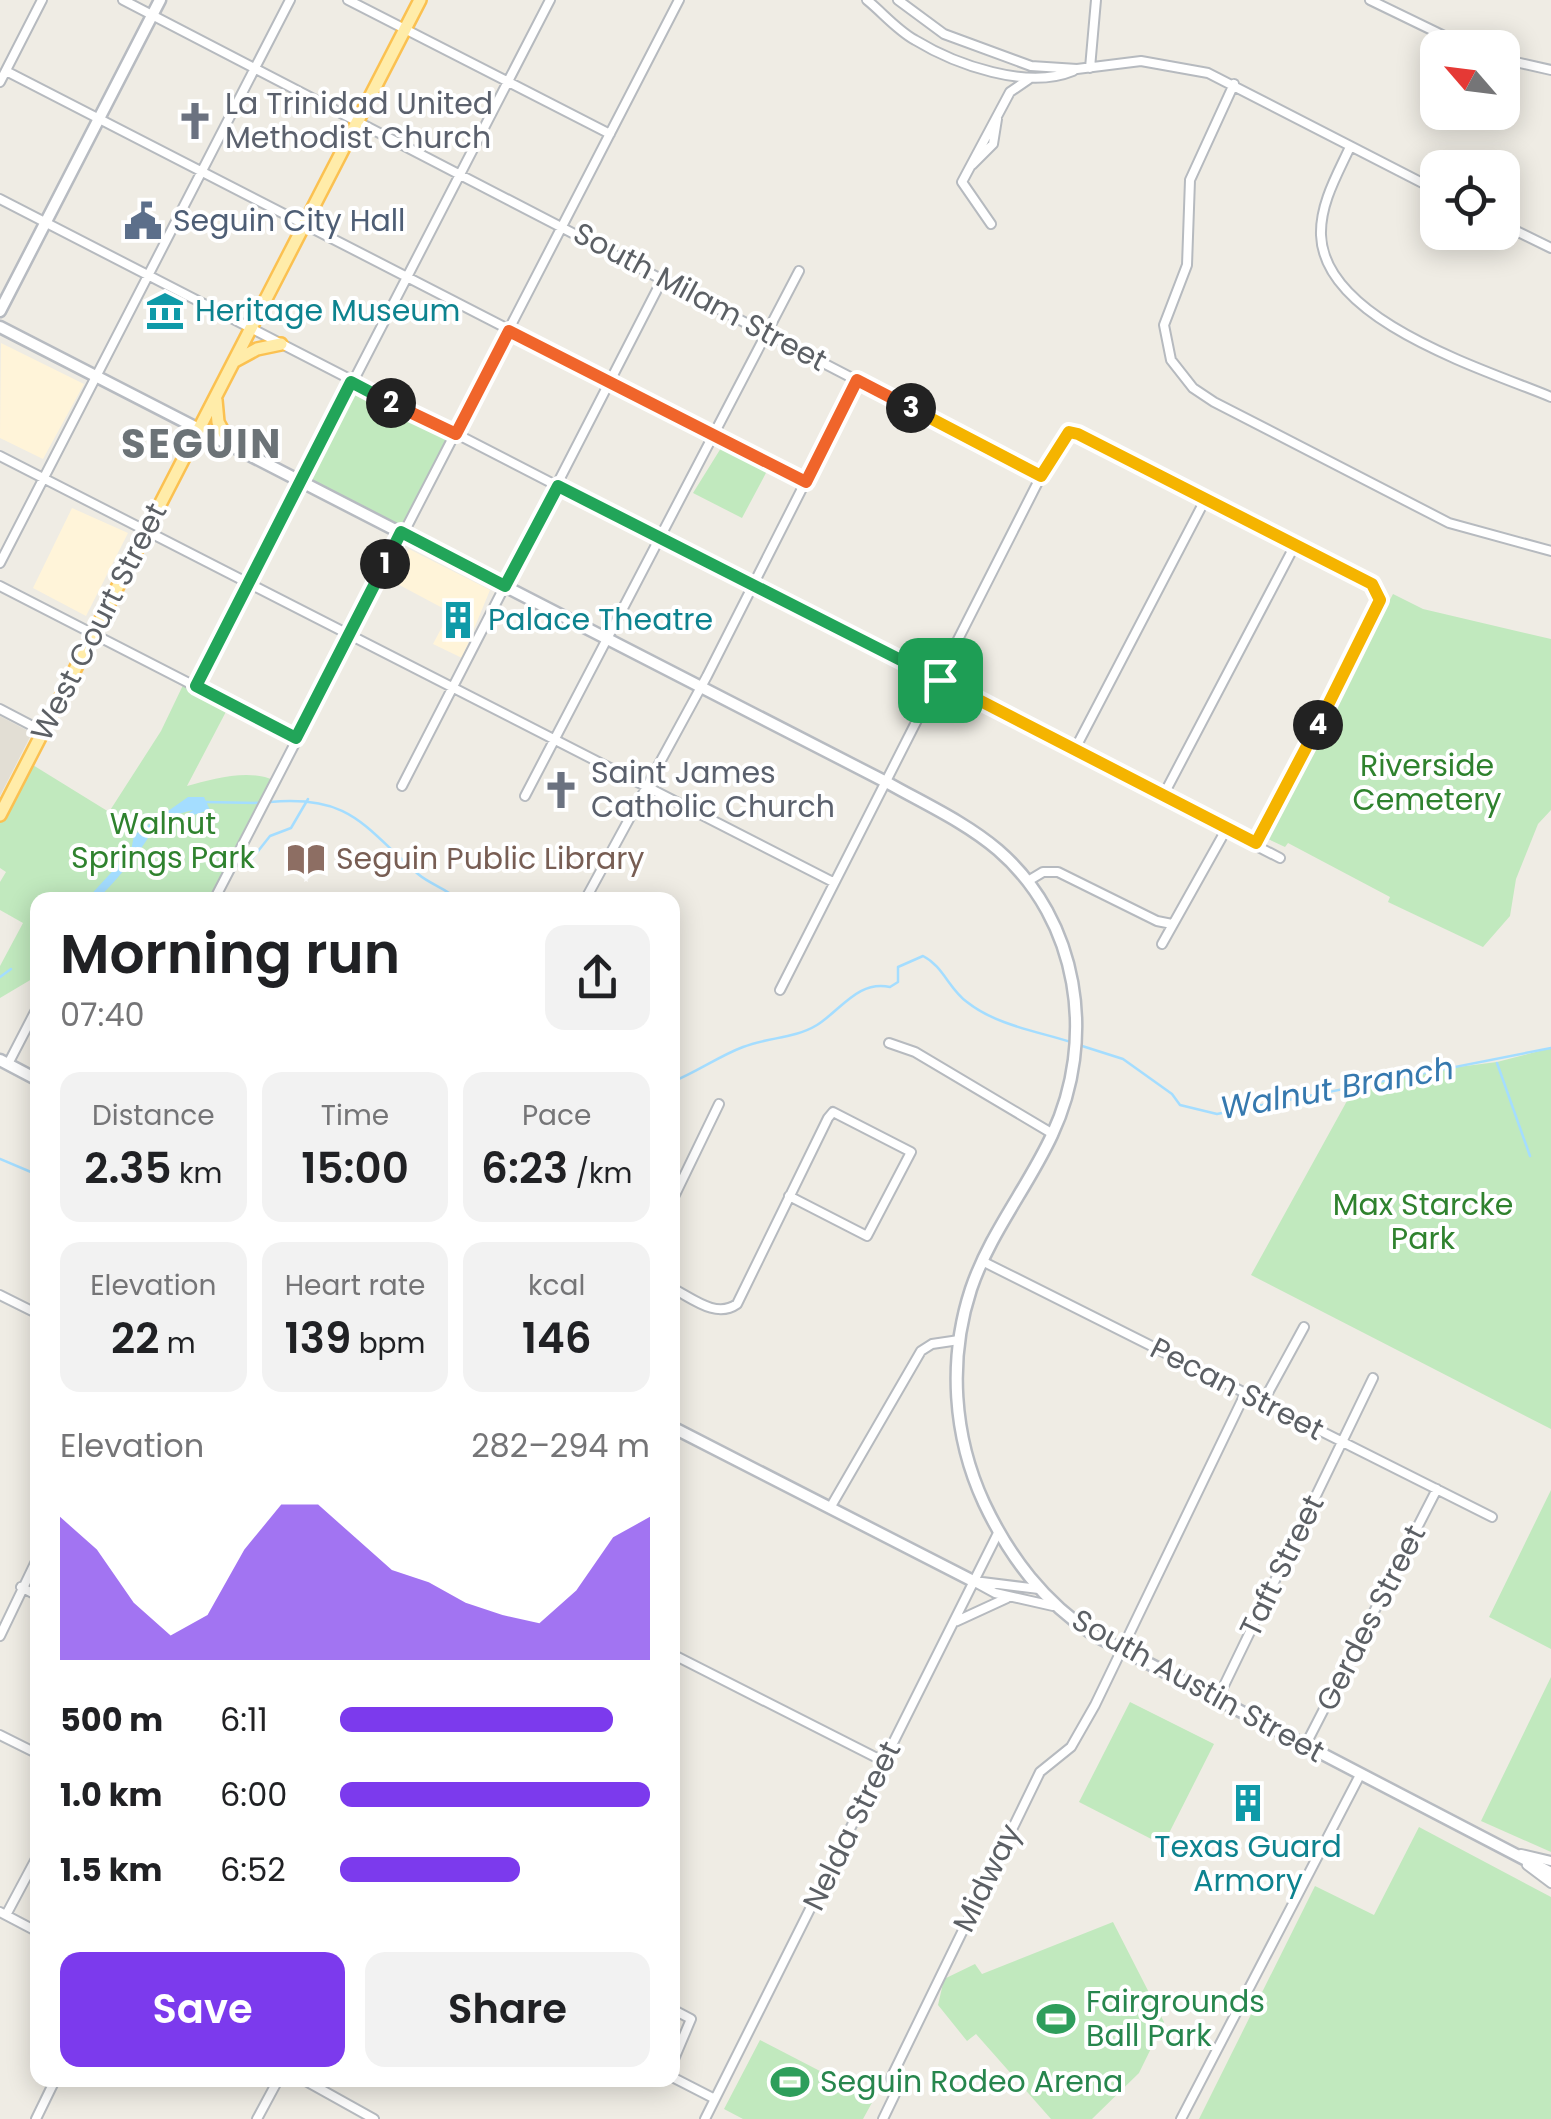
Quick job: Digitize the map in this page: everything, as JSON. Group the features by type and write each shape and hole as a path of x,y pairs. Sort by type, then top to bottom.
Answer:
{"main road":[{"path":"0,311 160,0"},
{"path":"229,442 218,422 216,394 420,0"},
{"name":"South Austin Street","path":"0,327 888,782 979,836 1028,881 1052,918 1072,976 1076,1049 1067,1095 1052,1134 982,1260 959,1340 957,1390 962,1438 998,1533 1039,1590 1059,1609 1121,1651 1551,1874"},
{"path":"232,363 258,349 281,344"},
{"name":"West Court Street","path":"0,815 216,394"},
{"path":"4,1062 30,1076"},
{"path":"680,1431 973,1581"}],"street":[{"path":"0,82 42,0"},
{"name":"South Milam Street","path":"122,0 561,224 1041,476"},
{"path":"0,563 290,0"},
{"path":"348,0 610,134"},
{"path":"196,686 550,0"},
{"path":"218,892 679,0"},
{"path":"867,0 913,39 938,52 1028,79"},
{"path":"898,0 944,34 1032,66 1076,70"},
{"path":"1090,68 1096,0"},
{"path":"1370,0 1432,30"},
{"path":"991,224 962,182 992,144 997,116 1010,92 1028,79 1090,68 1162,62 1234,84 1420,182"},
{"path":"1520,63 1551,70"},
{"path":"6,71 806,482"},
{"path":"1006,73 1010,92"},
{"path":"1234,84 1198,159 1186,202 1187,266 1164,325 1166,345 1180,374 1214,402 1449,524 1551,551"},
{"path":"1350,147 1322,216 1326,260 1339,286 1353,300 1399,329 1551,397"},
{"path":"0,198 1280,858"},
{"path":"1520,233 1551,248"},
{"path":"525,796 799,272"},
{"path":"402,786 663,278"},
{"path":"590,892 701,687 857,380"},
{"path":"780,990 1041,476 1069,432 1372,584 1380,600 1256,843"},
{"path":"0,456 833,882"},
{"path":"1075,750 1206,498"},
{"path":"1163,796 1294,545"},
{"path":"0,586 296,738"},
{"path":"0,710 44,732"},
{"path":"1162,944 1227,828"},
{"path":"1028,881 1043,872 1058,872 1157,921 1172,924"},
{"path":"4,1062 30,1019"},
{"path":"889,1043 916,1052 1052,1134"},
{"path":"680,1185 720,1104"},
{"path":"680,1292 714,1310 726,1310 737,1304 790,1196 833,1112 911,1152 868,1236 790,1196"},
{"name":"Pecan Street","path":"982,1260 1492,1518"},
{"path":"0,1294 30,1310"},
{"path":"1263,1402 1304,1328"},
{"path":"830,1508 922,1351 932,1344 959,1340"},
{"name":"Taft Street","path":"1217,1700 1373,1378"},
{"path":"1121,1651 1245,1394"},
{"name":"Gerdes Street","path":"1305,1746 1437,1490"},
{"name":"Nelda Street","path":"705,2119 998,1533"},
{"path":"0,1636 30,1572"},
{"path":"973,1581 1039,1590"},
{"path":"973,1581 1008,1598 1043,1602 1059,1609"},
{"path":"21,1588 30,1592"},
{"path":"953,1624 982,1606 1008,1598"},
{"name":"Midway","path":"882,2119 897,2090 891,2078 1040,1772 1071,1747 1121,1651"},
{"path":"680,1658 883,1761"},
{"path":"0,1735 30,1750"},
{"path":"1182,2119 1360,1774"},
{"path":"1507,1851 1551,1862"},
{"path":"1507,1851 1551,1883"},
{"path":"30,1868 3,1914 30,1928"},
{"path":"680,2013 691,2019 680,2045"},
{"path":"680,2081 715,2099"},
{"path":"36,2119 52,2087"},
{"path":"257,2119 274,2087"},
{"path":"316,2087 370,2118"}],"shaded area":[{"path":"1,343 84,384 43,459 0,438"},
{"path":"72,508 128,533 86,616 33,588"},
{"path":"409,549 490,590 462,658 433,644 450,612 390,580"},
{"path":"0,716 32,733 0,796"}],"green space":[{"path":"351,382 456,434 401,532 301,479"},
{"path":"721,448 767,471 742,518 693,493"},
{"name":"Riverside Cemetery","path":"1393,594 1423,609 1551,639 1551,810 1538,824 1516,879 1510,916 1483,947 1388,902 1390,897 1288,843 1285,847 1266,838"},
{"name":"Walnut Springs Park","path":"185,681 230,704 187,786 243,775 275,781 218,892 30,892 30,980 0,998 0,966 23,923 0,910 0,882 6,872 0,868 0,815 28,762 109,812 161,731"},
{"name":"Max Starcke Park","path":"1551,1048 1551,1429 1251,1275 1353,1090 1411,1073 1497,1062"},
{"path":"1551,1490 1551,1649 1489,1617"},
{"path":"1551,1677 1551,1852 1481,1821"},
{"path":"1130,1702 1214,1744 1163,1845 1079,1802"},
{"path":"1419,1827 1551,1897 1551,2119 1199,2119 1315,1886 1374,1915"},
{"name":"Fairgrounds Ball Park","path":"1113,1922 1164,2022 1139,2073 1092,2119 1051,2119 976,2034 967,2041 938,2005 944,1979 975,1964 982,1974"},
{"name":"Seguin Rodeo Arena","path":"760,2040 874,2099 863,2119 743,2119 724,2109"}],"water":[{"path":"188,797 204,797 210,810 159,819 115,881 105,892 93,892 131,851 134,835"}],"waterway":[{"path":"251,860 270,836 291,828 308,799"},
{"name":"Walnut Branch","path":"205,802 262,803"},
{"name":"Walnut Branch","path":"270,802 320,804 354,817 423,878 449,892"},
{"name":"Walnut Branch","path":"680,1078 743,1047 808,1030 859,992 898,982 898,967 923,956 978,1010 1071,1042"},
{"name":"Walnut Branch","path":"0,977 11,969"},
{"name":"Walnut Branch","path":"1079,1045 1123,1059 1172,1094 1180,1105 1217,1114 1551,1048"},
{"path":"1497,1063 1530,1156"},
{"path":"0,1159 30,1172"}],"place":[{"name":"La Trinidad United Methodist Church","path":"195,121"},
{"name":"Seguin City Hall","path":"143,221"},
{"name":"Heritage Museum","path":"165,311"},
{"name":"Palace Theatre","path":"458,620"},
{"name":"Saint James Catholic Church","path":"561,790"},
{"name":"Seguin Public Library","path":"306,859"},
{"name":"Texas Guard Armory","path":"1248,1803"},
{"name":"Fairgrounds Ball Park","path":"1056,2019"},
{"name":"Seguin Rodeo Arena","path":"790,2082"}],"district":[{"name":"SEGUIN","path":"202,444"}],"route":[{"path":"509,331 806,482 857,380 1041,476 1061,440 1069,432 1078,434 1372,584 1380,600 1256,843 940,680 558,486 505,586 401,532 296,738 196,686 351,382 456,434 509,331"}]}
